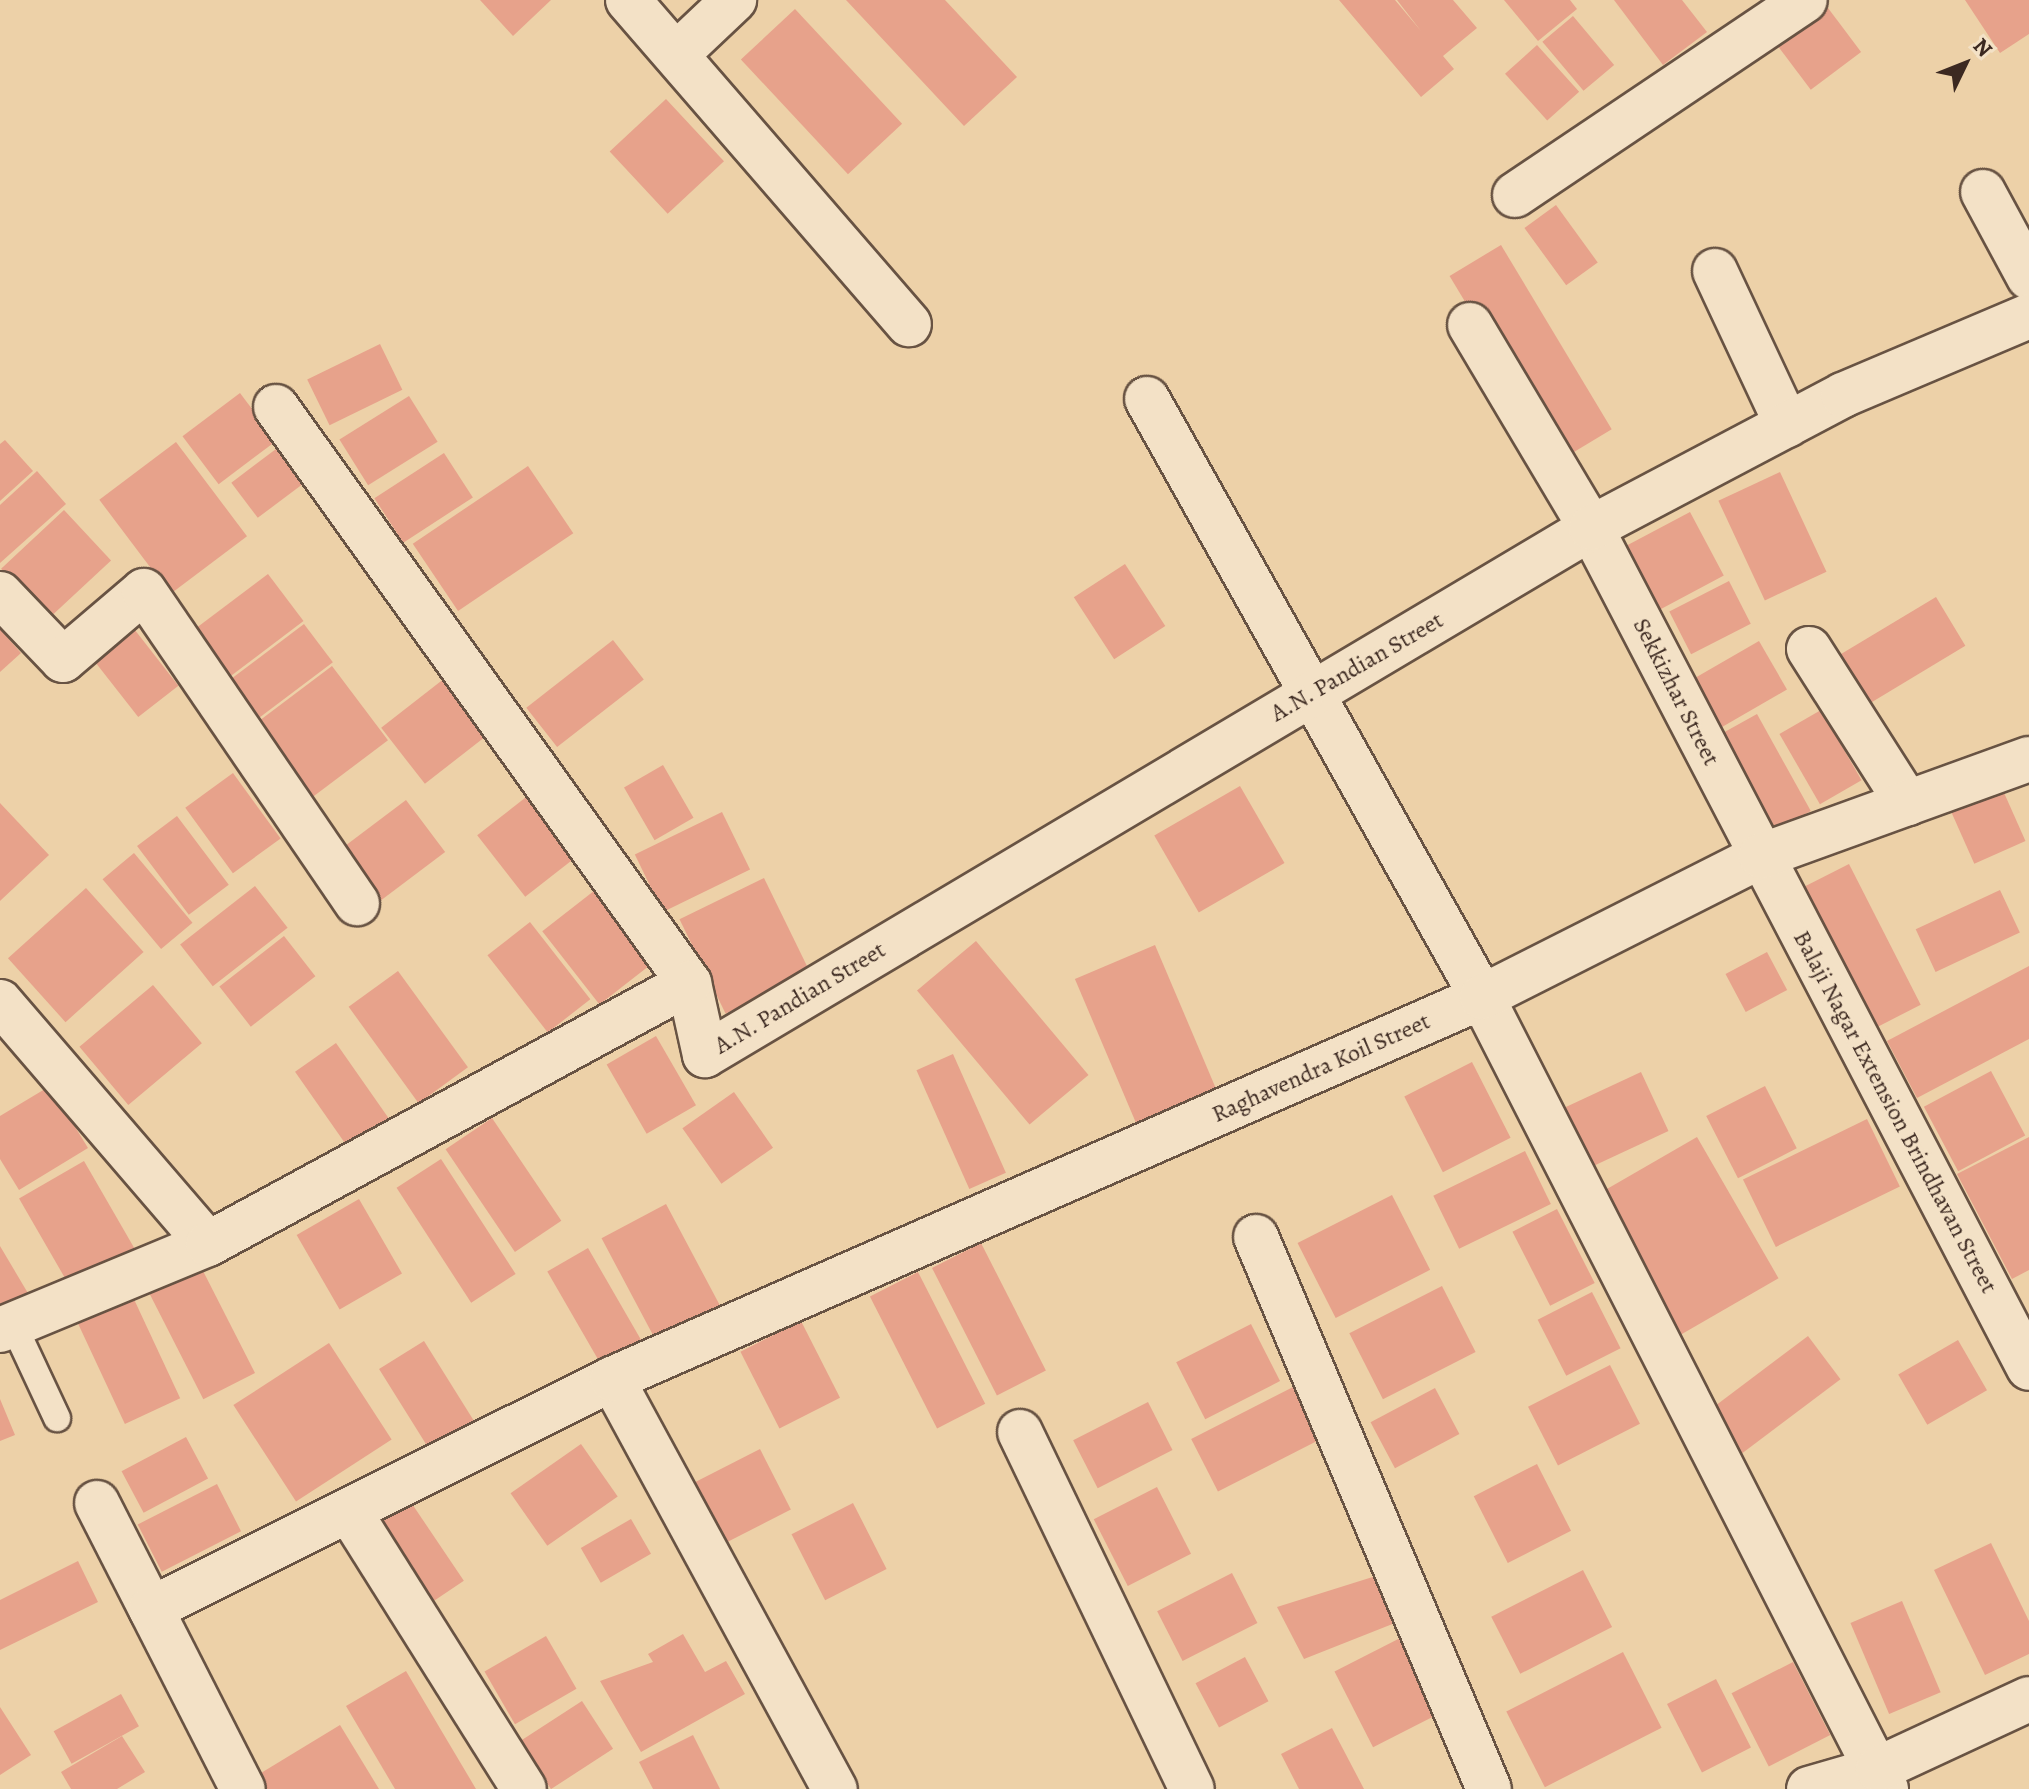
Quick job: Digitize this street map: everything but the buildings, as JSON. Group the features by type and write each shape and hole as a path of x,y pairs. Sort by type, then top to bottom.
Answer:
{"street":[{"path":"628,0 679,52 909,324"},
{"path":"679,52 734,0"},
{"path":"1515,195 1805,0"},
{"path":"1983,192 2029,277"},
{"path":"1715,271 1787,425"},
{"name":"A.N. Pandian Street","path":"689,983 705,1055 1591,528 1787,425 2029,316"},
{"name":"Sekkizhar Street","path":"1470,325 1591,528 1761,856"},
{"path":"1147,399 1482,997 1882,1779"},
{"path":"6,1327 208,1244 689,983 276,407"},
{"path":"0,594 63,660 144,591 357,903"},
{"path":"1809,649 1907,803"},
{"name":"Raghavendra Koil Street","path":"151,1609 612,1379 1482,997 1761,856 2029,759"},
{"name":"Balaji Nagar Extension Brindhavan Street","path":"1761,856 2029,1368"},
{"path":"0,1002 208,1244"},
{"path":"1256,1237 1489,1789"},
{"path":"612,1379 835,1789"},
{"path":"1020,1432 1192,1789"},
{"path":"97,1503 243,1789"},
{"path":"349,1511 524,1789"},
{"path":"1809,1789 1882,1779 2029,1699"}],"lane":[{"path":"6,1327 57,1418"}]}
